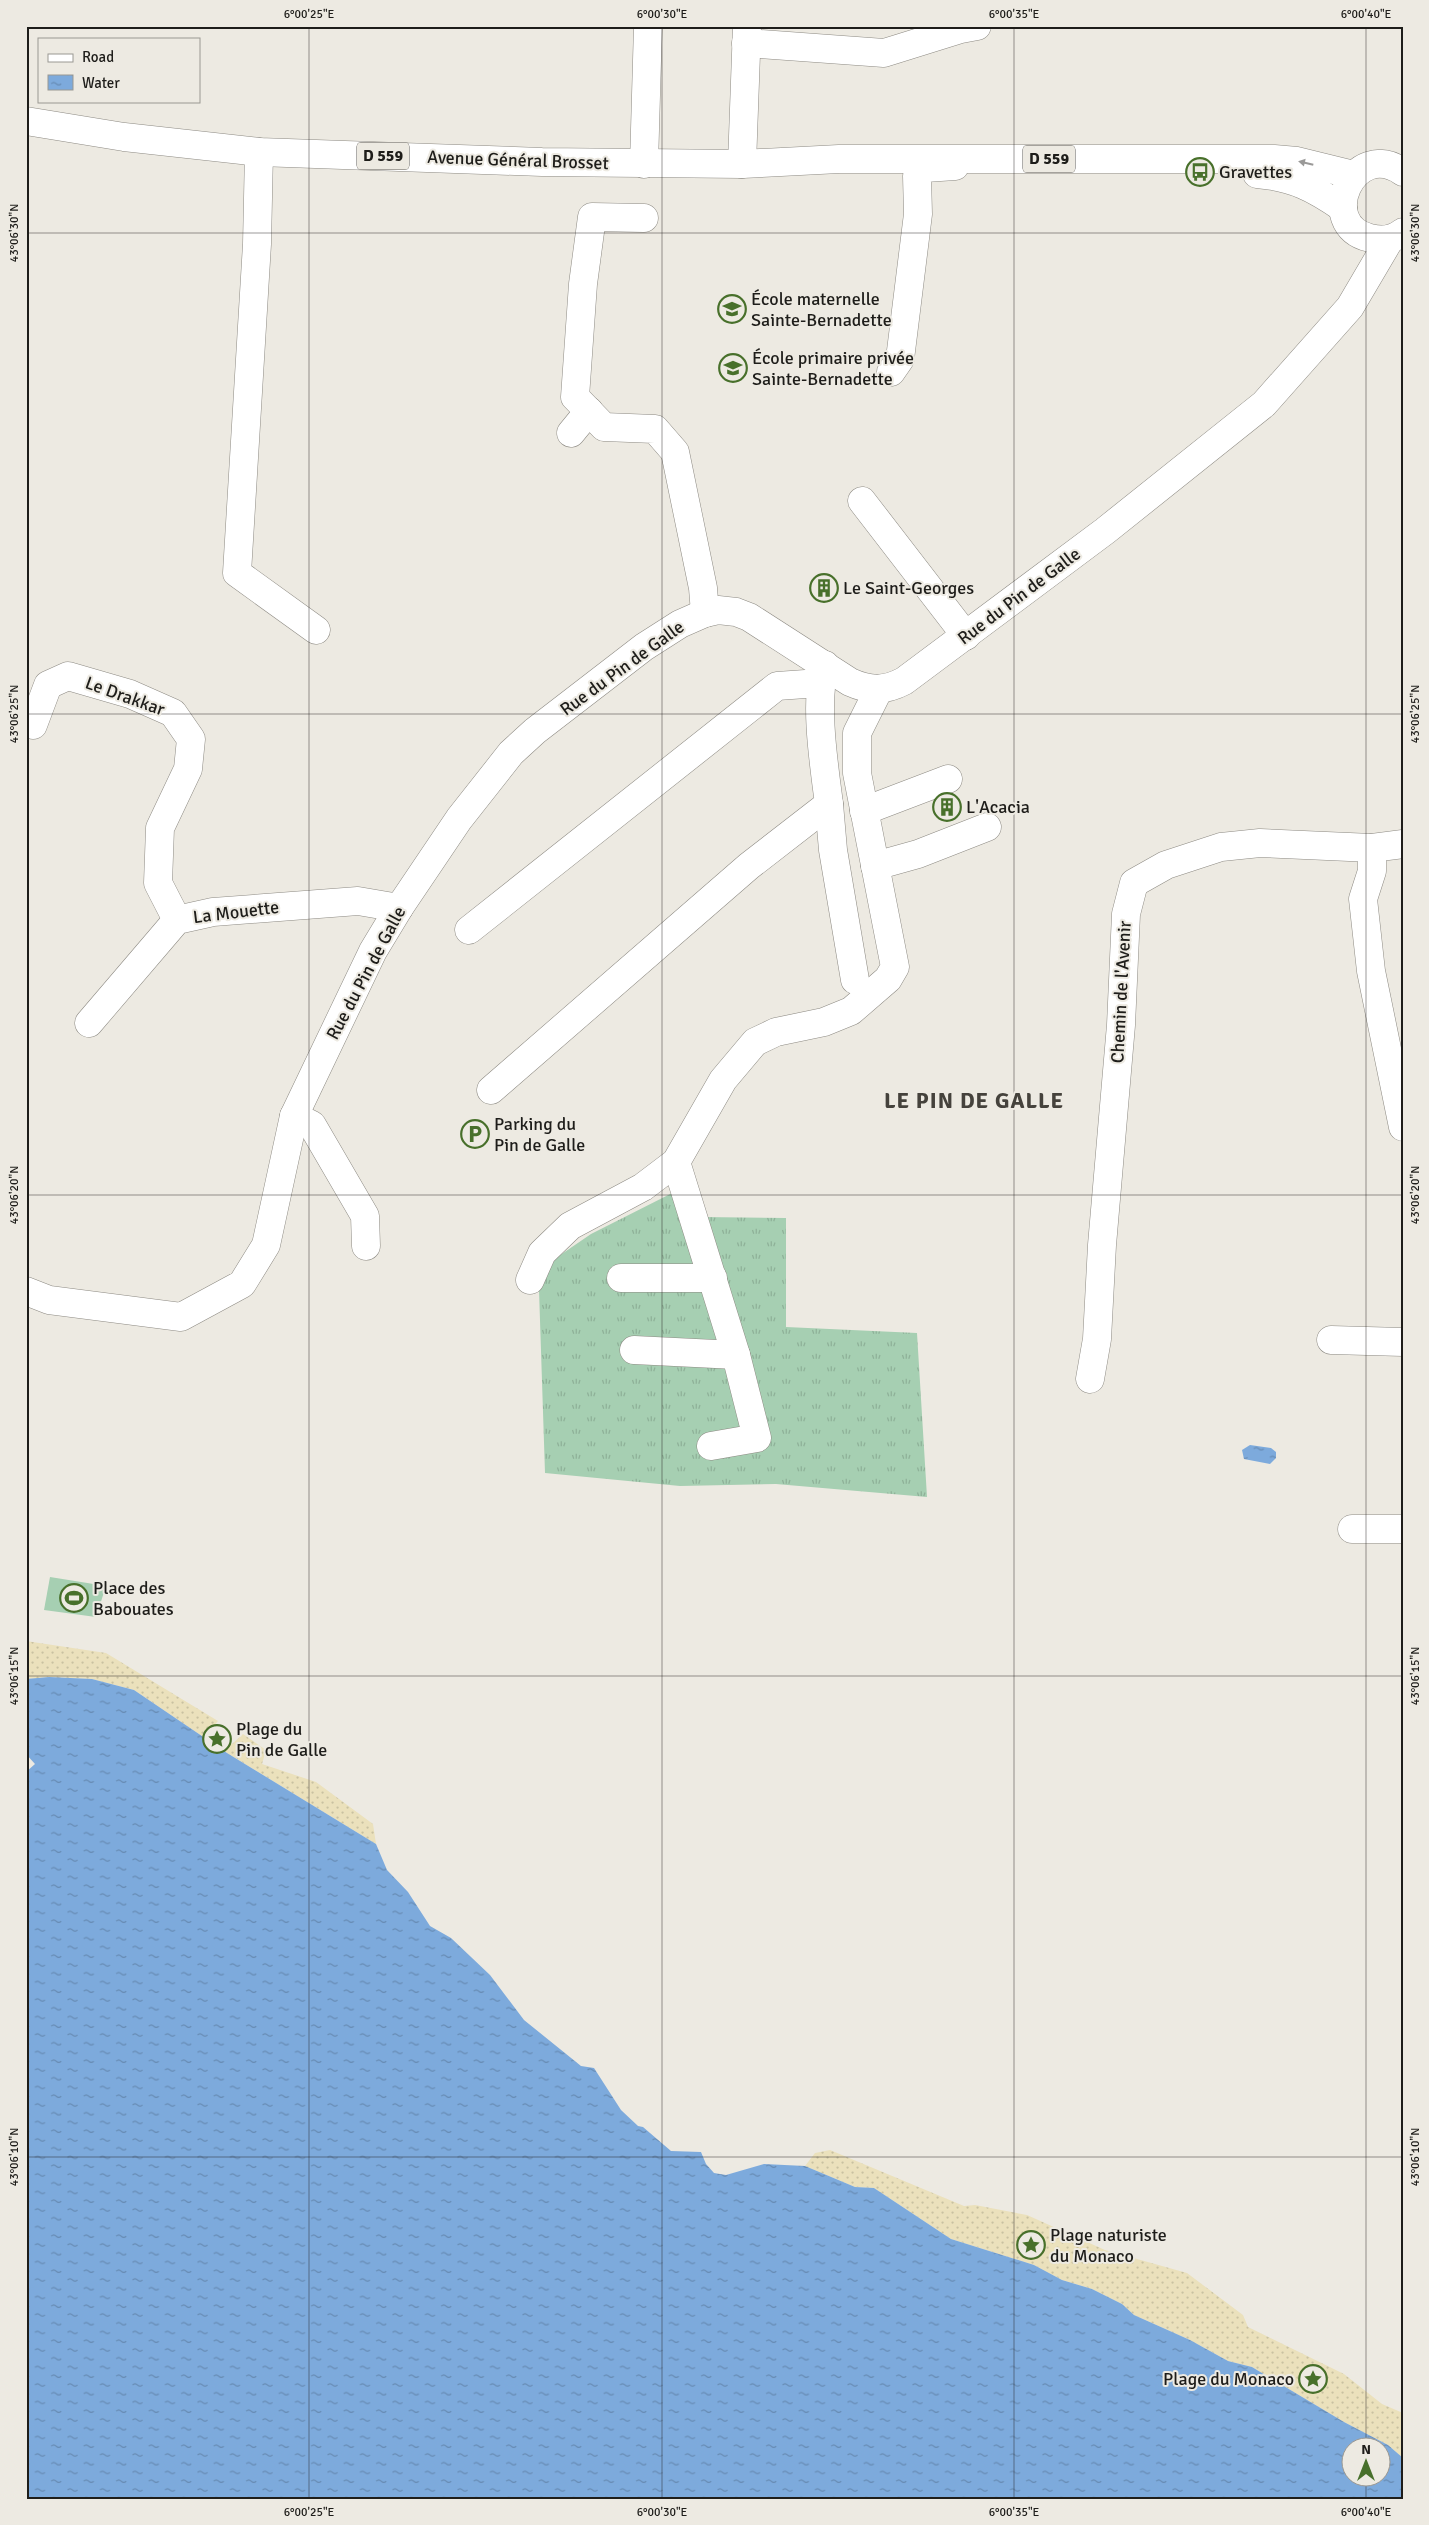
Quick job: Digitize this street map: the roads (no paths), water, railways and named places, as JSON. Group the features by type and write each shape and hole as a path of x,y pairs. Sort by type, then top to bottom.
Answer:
{"street":[{"path":"644,164 648,26"},
{"path":"742,164 746,34 884,54 969,28"},
{"name":"Avenue Général Brosset","path":"26,121 124,137 259,152 644,164 742,164 839,159 1274,159 1297,161 1354,175"},
{"path":"259,152 256,254 236,573 316,630"},
{"path":"891,372 900,359 918,214 917,176 925,168 970,166 1003,159"},
{"name":"Avenue Général Brosset","path":"742,164 840,176 1241,172 1269,175 1315,188 1343,208"},
{"path":"1343,208 1343,196 1347,185 1354,175 1363,168 1386,165 1403,172"},
{"name":"Rue du Pin de Galle","path":"1343,208 1345,217 1357,232 1363,252 1362,276 1350,306"},
{"path":"644,218 592,216 583,284 575,397 604,427 655,429 675,452 702,588 705,613"},
{"path":"1357,232 1378,240 1396,236"},
{"name":"Rue du Pin de Galle","path":"26,1291 48,1300 181,1317 242,1284 266,1245 294,1116 373,950 399,908 459,819 511,752 535,731 644,647 680,624 705,613 718,610 736,612 749,618 823,674 879,690 893,687 904,681 1105,531 1264,404 1350,306 1396,236"},
{"path":"571,433 589,412"},
{"path":"862,502 966,636"},
{"path":"469,930 777,686 823,674 824,766 833,850 855,980"},
{"name":"Le Drakkar","path":"32,725 48,685 68,676 130,694 173,713 191,739 188,769 160,828 158,883 177,920"},
{"path":"530,1280 542,1253 570,1226 644,1187 676,1162 723,1080 755,1042 776,1032 824,1022 851,1012 888,979 895,967 857,773 856,733 879,690"},
{"path":"864,811 948,779"},
{"path":"491,1090 749,866 829,804"},
{"path":"875,866 918,854 987,827"},
{"name":"Chemin de l'Avenir","path":"1090,1379 1097,1339 1102,1244 1121,1025 1126,914 1134,883 1166,865 1221,847 1260,843 1372,848 1403,844"},
{"path":"1372,848 1372,871 1363,899 1370,971 1403,1127"},
{"name":"La Mouette","path":"89,1023 177,920 213,912 358,901 399,908"},
{"path":"294,1116 312,1125 365,1216 366,1246"},
{"path":"676,1162 736,1355 757,1438 711,1446"},
{"path":"621,1278 713,1278"},
{"path":"1331,1340 1403,1342"},
{"path":"634,1350 736,1355"},
{"path":"1352,1529 1403,1528"}],"water":[{"path":"1250,1445 1271,1448 1276,1452 1276,1458 1270,1464 1244,1459 1242,1450"},
{"path":"49,1677 92,1679 134,1690 227,1753 376,1844 387,1870 408,1892 430,1926 451,1938 490,1975 524,2020 581,2066 594,2068 621,2110 638,2126 643,2127 671,2151 701,2152 706,2164 714,2173 726,2175 764,2164 805,2166 855,2187 874,2188 951,2239 1034,2265 1062,2280 1092,2289 1122,2304 1134,2315 1190,2340 1228,2361 1252,2367 1375,2438 1342,2438 1342,2488 1392,2488 1392,2448 1403,2458 1403,2499 26,2499 26,1772 35,1764 26,1754 26,1679"}],"place":[{"name":"Gravettes","path":"1200,172"},
{"name":"École maternelle Sainte-Bernadette","path":"732,309"},
{"name":"École primaire privée Sainte-Bernadette","path":"733,368"},
{"name":"Le Saint-Georges","path":"824,588"},
{"name":"L'Acacia","path":"947,807"},
{"name":"Parking du Pin de Galle","path":"475,1134"},
{"name":"Place des Babouates","path":"74,1598"},
{"name":"Plage du Pin de Galle","path":"217,1739"},
{"name":"Plage naturiste du Monaco","path":"1031,2245"},
{"name":"Plage du Monaco","path":"1313,2379"}],"district":[{"name":"LE PIN DE GALLE","path":"974,1100"}]}
